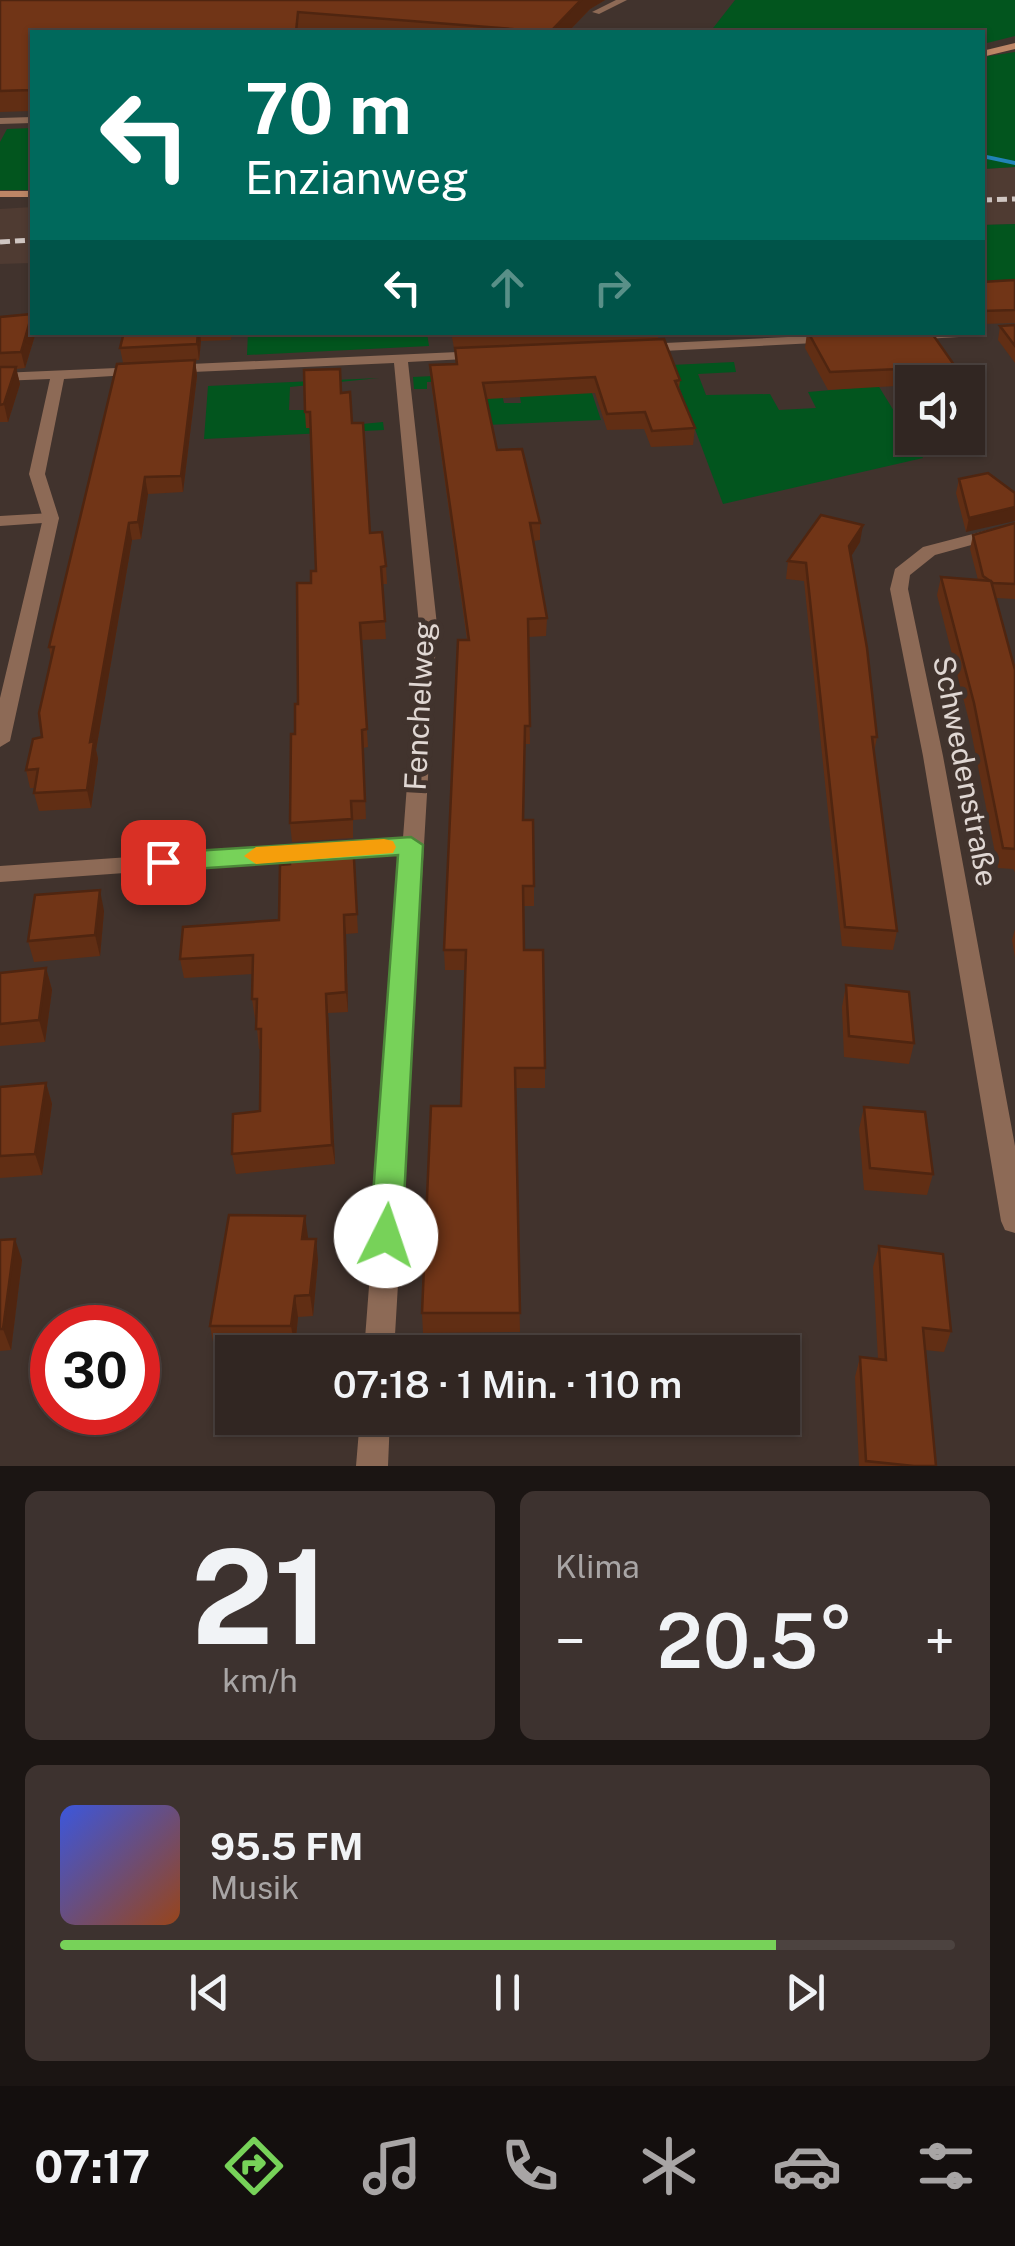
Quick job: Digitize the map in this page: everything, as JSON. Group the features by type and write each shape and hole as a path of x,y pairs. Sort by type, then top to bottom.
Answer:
{"street":[{"path":"596,12 622,0"},
{"path":"985,53 1015,46"},
{"path":"0,121 30,120"},
{"path":"0,194 30,194"},
{"path":"985,332 999,332"},
{"path":"897,336 918,335"},
{"path":"619,349 838,339"},
{"path":"0,377 500,354"},
{"name":"Fenchelweg","path":"380,1335 428,625 401,359"},
{"path":"0,742 51,518 38,474 58,374"},
{"path":"0,521 51,518"},
{"name":"Schwedenstraße","path":"1015,528 928,551 902,574 899,589 1015,1221"},
{"path":"0,874 411,845"},
{"path":"372,1466 374,1435"}],"shaded area":[{"path":"1015,167 1015,224 985,225 985,169"},
{"path":"30,207 30,263 0,264 0,209"}],"green space":[{"path":"735,0 1015,0 1015,36 985,44 985,30 712,30"},
{"path":"1015,52 1015,167 985,169 985,57"},
{"path":"30,128 30,190 0,190 0,142 7,129"},
{"path":"1015,224 1015,320 985,313 985,225"},
{"path":"248,335 427,335 429,346 247,355"},
{"path":"860,356 895,413 895,455 923,458 723,504 671,365 734,362 736,372 698,374 706,395 770,394 779,410 816,408 808,392 866,387"},
{"path":"584,369 601,420 485,425 471,380 427,382 427,389 414,389 413,377 497,373 504,403 521,403 520,397"},
{"path":"379,378 290,387 289,410 306,410 352,425 383,422 384,430 204,439 208,386"}],"building":[{"path":"0,0 581,0 552,30 298,12 296,30 30,30 30,90 0,91"},
{"path":"1015,280 1015,310 985,311 985,282"},
{"path":"30,314 21,352 0,353 0,317"},
{"path":"1015,325 1015,346 1000,326"},
{"path":"123,335 198,335 197,344 120,348"},
{"path":"810,335 933,335 954,365 895,365 895,369 830,372"},
{"path":"664,339 680,380 675,381 695,428 652,431 645,412 607,414 595,377 483,383 497,450 522,449 540,523 530,523 547,618 528,619 530,726 525,726 523,820 533,820 534,886 523,886 524,950 543,950 545,1068 515,1068 520,1313 422,1313 431,1106 461,1106 466,950 444,950 458,640 469,640 430,365 457,364 455,348"},
{"path":"195,360 181,476 145,477 138,522 129,523 90,742 94,741 87,790 34,793 38,769 26,770 33,739 42,737 39,713 54,647 49,647 117,364"},
{"path":"0,367 16,367 4,404 0,405"},
{"path":"340,369 341,393 350,392 352,423 363,423 370,533 382,532 386,566 381,567 385,621 360,623 367,729 362,730 365,801 351,801 352,819 290,823 291,734 295,734 298,704 297,583 311,583 311,571 316,571 310,412 305,412 304,370"},
{"path":"988,473 1015,493 1015,507 969,518 959,479"},
{"path":"821,515 863,525 849,546 867,648 877,737 872,737 897,931 845,927 806,563 788,561"},
{"path":"1015,523 1015,584 993,583 983,576 973,535"},
{"path":"941,577 991,581 1015,670 1015,849 1003,848 974,703"},
{"path":"353,841 357,914 344,915 346,992 326,994 332,1145 232,1154 233,1114 260,1111 261,1029 256,1029 257,999 252,999 253,955 180,959 183,927 279,920 280,865 290,864 290,845"},
{"path":"100,890 95,935 28,941 35,895"},
{"path":"46,968 39,1020 0,1024 0,973"},
{"path":"846,985 909,992 914,1043 849,1036"},
{"path":"46,1083 35,1154 0,1156 0,1087"},
{"path":"864,1107 925,1112 933,1174 870,1168"},
{"path":"229,1215 305,1216 302,1239 316,1239 310,1295 295,1296 291,1326 210,1326"},
{"path":"15,1239 3,1329 0,1329 0,1240"},
{"path":"879,1246 943,1254 951,1331 923,1328 936,1466 866,1461 860,1357 886,1360"}],"waterway":[{"path":"985,157 1015,163"}],"railway":[{"path":"985,200 1015,199"},
{"path":"0,242 30,240"}],"slow traffic":[{"path":"256,856 384,847"}],"route":[{"path":"163,862 411,845 386,1236"}]}
